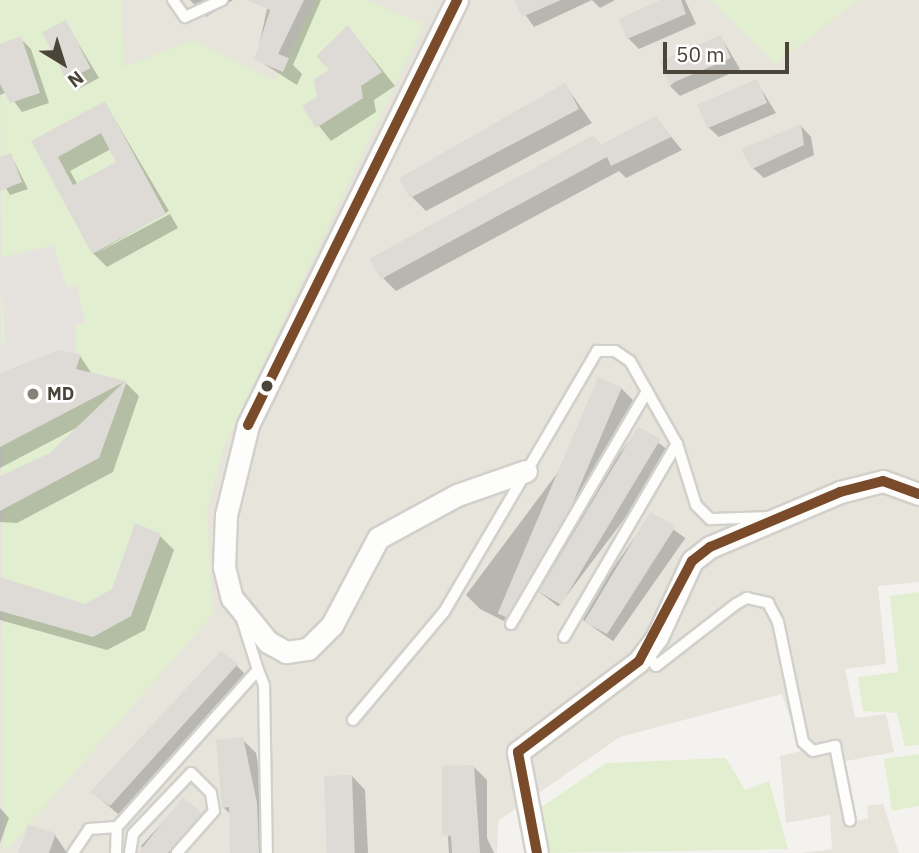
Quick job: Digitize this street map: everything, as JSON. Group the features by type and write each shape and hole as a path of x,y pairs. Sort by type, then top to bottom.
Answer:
{"street":[{"path":"457,0 248,425 224,541 227,582 240,612 278,649 308,649 332,625 378,538 457,495 526,471"},
{"path":"537,853 518,752 599,695 646,653 692,561 776,518 868,484 897,483 919,494"}],"lane":[{"path":"173,0 185,17 222,0"},
{"path":"353,720 444,612 597,351 623,355 677,444 696,505 710,519 776,518"},
{"path":"511,624 647,391"},
{"path":"565,637 677,444"},
{"path":"646,653 656,666 736,604 747,598 768,603 778,622 803,742 813,751 835,746 850,821"},
{"path":"240,612 264,685 267,853"},
{"path":"116,853 117,827 258,670"},
{"path":"130,853 133,834 191,773 211,793 214,811 177,853"},
{"path":"73,853 89,829 117,827"}],"shaded area":[{"path":"0,0 919,0 919,582 878,586 886,664 845,669 855,718 886,714 894,752 841,762 852,821 868,819 867,806 883,804 899,853 801,853 832,849 830,815 786,823 780,756 801,751 782,694 620,737 498,821 497,853 0,853"},
{"path":"53,245 67,288 77,285 85,323 76,325 76,353 58,350 0,373 0,345 5,344 0,258"}],"green space":[{"path":"0,0 121,0 124,67 192,40 275,81 316,0 366,0 424,24 223,448 207,510 213,614 4,853"},
{"path":"711,0 858,0 776,64"},
{"path":"919,592 919,745 905,746 897,713 863,711 858,677 898,672 890,596"},
{"path":"919,754 919,806 892,811 884,759"},
{"path":"726,758 745,790 769,781 788,849 545,853 537,810 606,763"}],"building":[{"path":"247,0 304,0 278,54 289,58 283,72 254,60 270,10"},
{"path":"514,0 561,0 522,17"},
{"path":"660,0 681,0 686,14 627,39 619,19"},
{"path":"66,20 91,68 66,80 42,32"},
{"path":"348,25 382,72 361,86 363,98 316,128 302,106 317,97 314,79 329,70 316,56"},
{"path":"721,35 731,58 669,84 659,61"},
{"path":"21,36 40,93 10,103 0,84 0,44"},
{"path":"757,79 767,103 707,128 697,104"},
{"path":"565,83 579,109 410,198 399,178"},
{"path":"105,101 166,214 92,254 31,141","holes":["101,133 116,162 73,185 58,157"]},
{"path":"656,116 671,137 611,166 607,157 381,279 369,259 594,135 600,145"},
{"path":"801,124 804,145 752,169 741,149"},
{"path":"11,153 22,182 0,191 0,157"},
{"path":"58,350 81,354 76,369 127,381 99,458 0,511 0,476 50,453 124,382 0,447 0,373"},
{"path":"598,377 622,387 522,624 498,614"},
{"path":"638,426 660,439 561,605 539,591"},
{"path":"650,512 676,526 607,634 584,622"},
{"path":"135,523 161,534 131,616 93,637 0,611 0,577 85,604 112,589"},
{"path":"221,651 238,664 110,806 90,792"},
{"path":"243,737 257,803 259,853 230,853 229,807 222,808 216,740"},
{"path":"474,765 480,853 452,853 451,836 442,835 442,766"},
{"path":"352,775 355,853 327,853 324,776"},
{"path":"183,797 202,813 168,853 138,853"},
{"path":"28,825 56,833 49,853 18,853"}],"transit line":[{"path":"248,425 457,0"},
{"path":"537,853 518,752 639,661 692,561 710,547 840,492 883,481 919,494"}],"place":[{"name":"MD","path":"33,394"}]}
